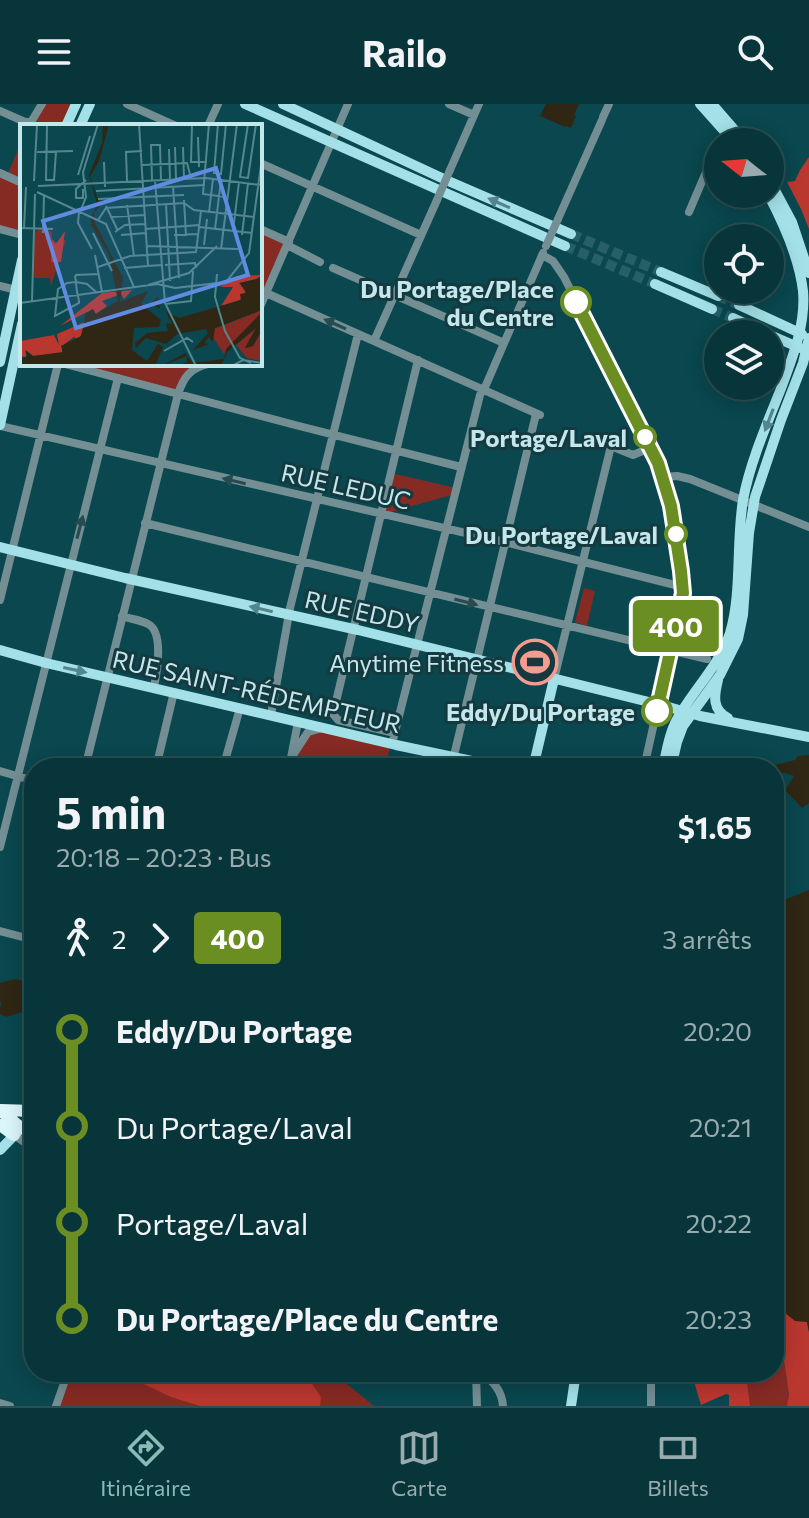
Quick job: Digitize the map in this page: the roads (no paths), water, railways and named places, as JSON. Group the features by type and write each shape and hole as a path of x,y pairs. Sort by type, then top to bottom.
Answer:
{"highway":[{"path":"0,1110 24,1112"},
{"path":"0,1110 18,1132"},
{"path":"0,1125 18,1132"}],"main road":[{"path":"67,124 76,104"},
{"path":"81,124 90,104"},
{"path":"245,104 565,246"},
{"path":"283,104 571,234"},
{"path":"700,104 719,128"},
{"path":"712,104 723,128"},
{"path":"784,207 809,273"},
{"path":"757,487 804,350 806,336 799,269 775,208"},
{"path":"0,362 20,270"},
{"path":"661,272 704,290"},
{"path":"655,284 712,309"},
{"path":"739,305 806,336"},
{"path":"733,318 738,320"},
{"path":"0,426 20,333"},
{"path":"784,341 804,350"},
{"path":"665,758 671,733 715,664 729,634 757,450 804,350"},
{"path":"674,758 686,712 720,675 734,650 741,627 748,502 772,466"},
{"name":"RUE EDDY","path":"0,547 416,644 686,712 809,737"},
{"name":"RUE SAINT-RÉDEMPTEUR","path":"0,650 326,729 394,738 442,758"},
{"path":"720,675 714,698 716,707 722,715 740,723"},
{"path":"535,758 554,679"},
{"path":"0,1150 24,1125"},
{"path":"571,1406 573,1382"}],"street":[{"path":"0,111 31,122 42,104"},
{"path":"127,104 172,124"},
{"path":"209,124 218,104"},
{"path":"262,302 348,104"},
{"path":"449,104 474,115"},
{"path":"374,341 479,104"},
{"path":"418,360 333,717 394,738 480,395 609,104"},
{"path":"262,164 421,235"},
{"path":"0,173 20,182"},
{"path":"689,212 704,177"},
{"path":"0,229 20,234"},
{"path":"262,230 320,262"},
{"path":"544,251 564,277 650,448 671,506 683,585 682,603 646,758"},
{"path":"333,268 504,343"},
{"path":"0,286 16,290"},
{"path":"266,293 538,414 453,758"},
{"path":"271,715 288,615 358,334"},
{"path":"0,600 58,366"},
{"path":"73,366 461,467"},
{"path":"87,758 178,394 188,373 201,366"},
{"path":"0,847 118,378"},
{"name":"RUE LEDUC","path":"0,426 683,585"},
{"path":"554,679 611,446 633,455 650,448"},
{"path":"663,477 686,478 809,527"},
{"path":"145,523 707,659"},
{"path":"122,616 148,624 155,631 158,660 154,687"},
{"path":"158,758 174,692"},
{"path":"226,758 240,708"},
{"path":"291,758 298,722"},
{"path":"291,758 308,732 326,729"},
{"path":"0,771 24,778"},
{"path":"0,931 24,937"},
{"path":"18,1132 24,1135"},
{"path":"18,1132 24,1138"},
{"path":"56,1406 64,1382"},
{"path":"477,1406 478,1382"},
{"path":"491,1382 501,1393 503,1406"},
{"path":"651,1382 651,1406"},
{"path":"0,1403 10,1406"}],"tunnel":[{"path":"571,234 661,272"},
{"path":"565,246 655,284"},
{"path":"712,309 733,318"}],"place":[{"name":"Du Portage/Place du Centre","path":"576,302"},
{"name":"Portage/Laval","path":"645,437"},
{"name":"Du Portage/Laval","path":"676,534"},
{"name":"Anytime Fitness","path":"535,662"},
{"name":"Eddy/Du Portage","path":"657,711"}]}
